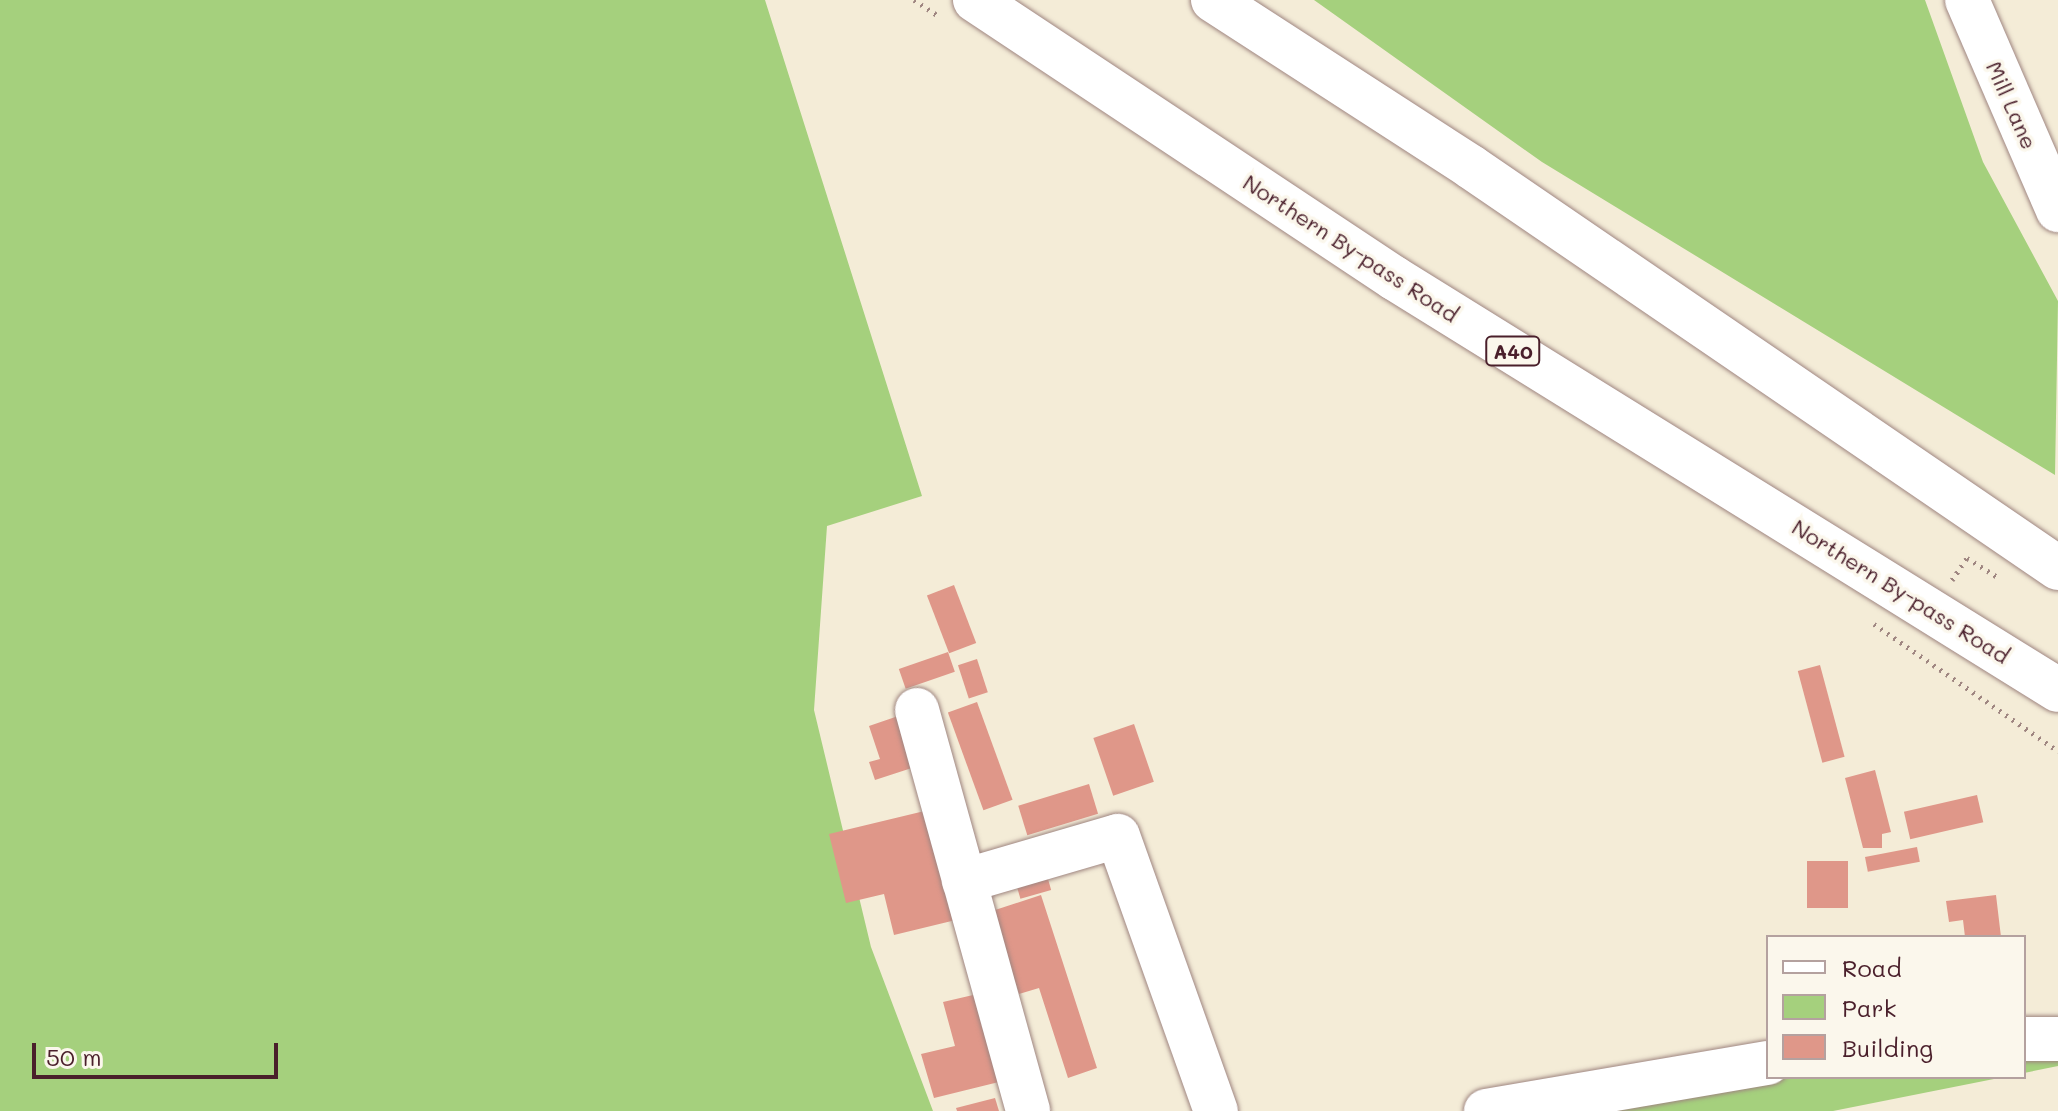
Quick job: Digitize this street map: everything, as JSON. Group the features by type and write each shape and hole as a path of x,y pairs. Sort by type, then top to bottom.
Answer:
{"main road":[{"name":"Northern By-pass Road","path":"975,0 1394,278 2058,690"},
{"path":"1213,0 1471,167 2057,565"},
{"name":"Mill Lane","path":"1967,0 2058,210"},
{"path":"917,710 1028,1111"},
{"path":"964,881 1118,836 1216,1111"},
{"path":"2026,1039 2058,1039"},
{"path":"1486,1111 1766,1063"}],"path":[{"path":"1907,649 2058,751"}],"green space":[{"path":"0,0 765,0 922,496 827,526 814,710 871,947 933,1111 0,1111"},
{"path":"1314,0 1925,0 1983,162 2058,301 2055,475 1542,162"},
{"path":"2026,1052 2058,1054 2058,1066 2026,1073"},
{"path":"1766,1077 1994,1079 1833,1111 1564,1111"}],"building":[{"path":"954,585 976,643 949,653 927,595"},
{"path":"948,652 955,672 906,689 899,669"},
{"path":"977,659 988,692 969,698 958,665"},
{"path":"1820,665 1845,757 1822,763 1798,671"},
{"path":"977,702 1013,800 983,810 948,713"},
{"path":"907,713 924,764 875,780 869,762 880,759 869,726"},
{"path":"1134,724 1154,782 1113,796 1093,738"},
{"path":"1875,770 1891,832 1882,834 1882,848 1863,848 1845,778"},
{"path":"1089,784 1098,814 1027,835 1018,806"},
{"path":"1977,795 1983,822 1910,839 1904,812"},
{"path":"937,808 964,918 894,935 884,894 846,903 829,834"},
{"path":"1917,847 1920,862 1868,872 1865,857"},
{"path":"1807,861 1848,861 1848,908 1807,908"},
{"path":"1044,865 1051,890 1020,899 1013,874"},
{"path":"1041,895 1097,1068 1068,1078 1039,988 1019,994 992,911"},
{"path":"1996,895 2001,935 1965,935 1963,920 1949,922 1946,901"},
{"path":"986,992 1011,1079 934,1098 921,1054 955,1046 943,1002"},
{"path":"995,1098 999,1111 957,1111 956,1108"}]}
